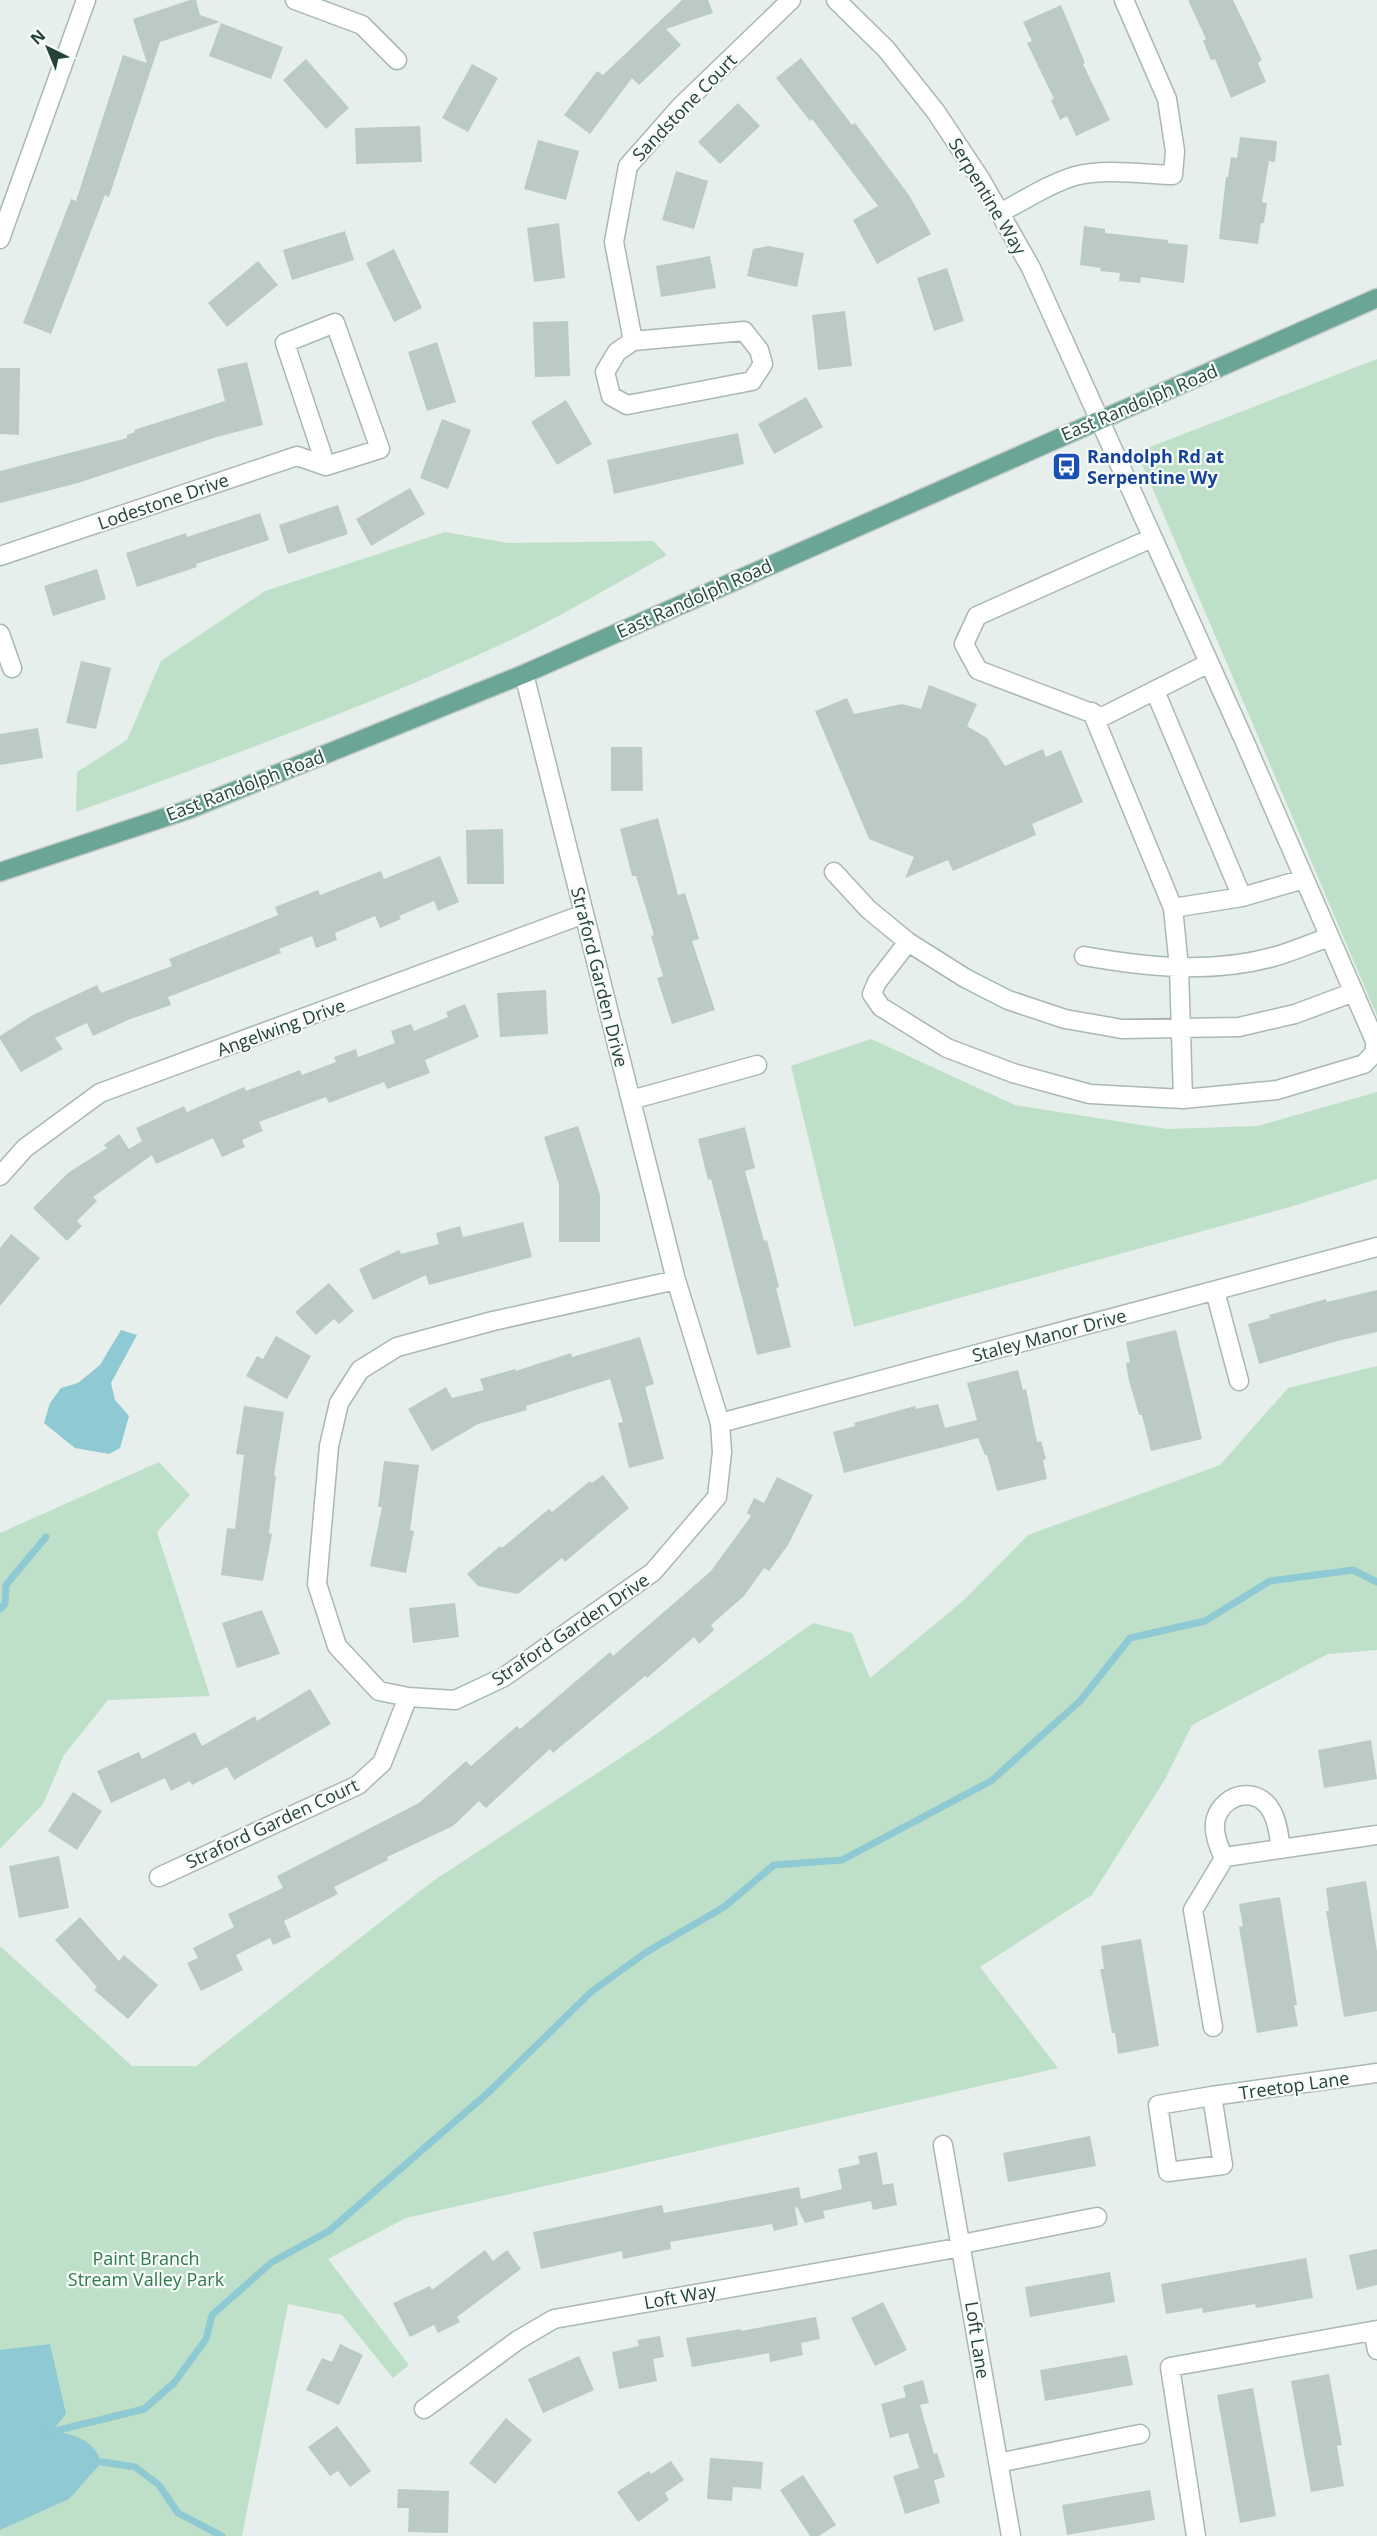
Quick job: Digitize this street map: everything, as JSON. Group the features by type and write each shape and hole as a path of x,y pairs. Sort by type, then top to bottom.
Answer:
{"main road":[{"name":"East Randolph Road","path":"0,872 190,809 524,674 1377,298"}],"street":[{"path":"0,238 86,0"},
{"path":"295,0 362,25 397,60"},
{"name":"Sandstone Court","path":"633,341 614,242 628,166 681,106 791,0"},
{"name":"Serpentine Way","path":"836,0 886,50 936,112 981,180 1031,268 1330,937 1375,1041 1374,1052 1364,1064 1277,1090 1183,1099 1090,1094 1013,1072 947,1048 881,1007 872,994 877,982 908,942"},
{"path":"1000,213 1040,191 1077,176 1115,172 1173,175 1175,151 1167,99 1124,0"},
{"path":"335,323 380,449 326,466 285,344 335,323"},
{"path":"744,331 759,350 763,364 752,381 627,405 611,396 605,372 617,352 633,341 744,331"},
{"name":"Lodestone Drive","path":"0,556 297,456 326,466"},
{"path":"1152,538 977,616 964,644 978,670 1102,717 1209,663"},
{"path":"0,634 12,668"},
{"name":"Straford Garden Drive","path":"524,674 676,1280 720,1423 722,1452 717,1497 653,1572 504,1677 455,1700 408,1697 379,1691 337,1646 317,1584 329,1446 339,1403 360,1370 397,1347 493,1321 676,1280"},
{"path":"1155,691 1242,897"},
{"path":"1092,712 1173,908 1179,967 1183,1099"},
{"path":"834,872 867,909 908,942 965,978 999,995 1065,1019 1122,1029 1239,1027 1295,1014 1354,992"},
{"path":"1173,908 1242,897 1304,879"},
{"name":"Angelwing Drive","path":"0,1176 25,1148 100,1093 584,914"},
{"path":"1084,956 1131,964 1179,967 1228,965 1272,957 1330,937"},
{"path":"631,1100 757,1065"},
{"name":"Staley Manor Drive","path":"720,1423 1377,1247"},
{"path":"1215,1291 1239,1381"},
{"name":"Straford Garden Court","path":"159,1877 358,1785 382,1763 408,1697"},
{"path":"1224,1859 1217,1843 1216,1820 1226,1801 1243,1794 1260,1797 1272,1812 1281,1849"},
{"path":"1213,2027 1192,1910 1225,1857 1377,1835"},
{"name":"Treetop Lane","path":"1212,2096 1223,2165 1168,2172 1158,2105 1212,2096 1377,2073"},
{"name":"Loft Lane","path":"943,2145 1011,2536"},
{"name":"Loft Way","path":"424,2409 518,2340 554,2319 962,2246 1096,2217"},
{"path":"1196,2536 1170,2367 1375,2331 1377,2350"},
{"path":"998,2463 1140,2434"}],"green space":[{"path":"1377,359 1377,1016 1137,452"},
{"path":"445,532 508,543 653,541 667,555 519,636 410,685 300,729 76,812 77,772 127,740 161,661 265,591"},
{"path":"871,1039 1015,1105 1167,1129 1258,1126 1377,1092 1377,1179 1290,1207 854,1327 791,1066"},
{"name":"Paint Branch Stream Valley Park","path":"1377,1366 1377,1650 1328,1654 1192,1725 1164,1781 1092,1895 980,1967 1058,2068 406,2218 328,2259 409,2365 393,2378 342,2315 288,2304 242,2536 0,2536 0,1946 132,2066 196,2066 433,1881 649,1739 813,1623 852,1633 870,1678 964,1600 1028,1535 1220,1465 1288,1388"},
{"path":"159,1462 190,1495 157,1532 210,1696 108,1700 64,1755 43,1804 0,1849 0,1533"}],"water":[{"path":"121,1330 137,1335 111,1383 115,1400 129,1416 120,1448 109,1454 75,1448 44,1423 50,1403 61,1388 78,1383 100,1365"},
{"path":"50,2344 66,2414 52,2431 82,2439 93,2448 102,2462 69,2499 0,2530 0,2350"}],"building":[{"path":"196,0 200,15 220,22 160,42 109,197 105,195 51,334 23,323 71,199 76,201 123,55 147,63 133,19"},
{"path":"682,0 708,0 713,13 666,29 681,45 639,85 632,78 590,134 564,115 597,71 603,75"},
{"path":"1188,0 1233,0 1262,60 1258,63 1266,82 1231,98 1215,59 1211,60 1203,41 1206,39"},
{"path":"1061,5 1085,63 1083,64 1110,120 1076,136 1067,116 1060,120 1051,100 1054,99 1027,43 1032,41 1023,22"},
{"path":"221,23 283,47 271,79 209,56"},
{"path":"801,58 852,125 855,123 909,195 931,234 877,264 853,220 878,206 812,119 810,121 776,78"},
{"path":"306,59 349,108 326,129 283,80"},
{"path":"472,64 498,78 468,132 442,118"},
{"path":"738,103 760,126 720,164 698,142"},
{"path":"420,126 422,162 356,164 355,128"},
{"path":"1240,137 1277,141 1275,162 1269,161 1262,202 1267,203 1258,244 1219,239 1226,177 1228,177 1231,157 1237,158"},
{"path":"538,140 579,151 566,200 524,189"},
{"path":"676,171 708,181 694,229 662,220"},
{"path":"559,223 565,278 534,282 527,228"},
{"path":"1084,226 1105,229 1105,233 1168,240 1168,243 1188,245 1184,283 1141,277 1140,283 1119,281 1120,273 1100,271 1101,268 1080,265"},
{"path":"345,231 354,260 292,280 283,250"},
{"path":"769,246 804,253 797,287 747,276 753,249"},
{"path":"394,249 422,308 394,322 366,263"},
{"path":"710,256 716,288 661,297 656,266"},
{"path":"258,261 278,285 227,327 208,303"},
{"path":"947,268 964,321 934,331 917,278"},
{"path":"845,311 852,366 818,370 812,315"},
{"path":"568,321 570,376 535,377 533,322"},
{"path":"437,342 456,402 427,411 408,352"},
{"path":"247,362 263,425 217,437 78,483 0,503 0,471 127,438 127,435 135,432 134,430 225,401 217,369"},
{"path":"0,368 20,368 19,435 0,434"},
{"path":"806,397 823,427 774,454 758,424"},
{"path":"566,400 592,444 557,465 531,422"},
{"path":"442,419 471,430 448,489 420,478"},
{"path":"738,433 744,464 614,494 607,460"},
{"path":"410,488 425,514 371,546 356,519"},
{"path":"338,505 348,534 288,554 279,525"},
{"path":"260,513 269,540 196,564 197,567 137,587 126,553 186,533 187,537"},
{"path":"97,569 106,599 53,616 44,586"},
{"path":"81,661 111,668 96,729 66,723"},
{"path":"929,685 977,704 967,726 987,738 1005,766 1043,749 1046,757 1061,750 1083,802 1032,824 1036,835 953,871 948,860 905,878 914,857 869,839 815,711 847,698 854,714 902,704 921,709"},
{"path":"38,728 43,758 0,765 0,734"},
{"path":"611,747 642,747 643,791 611,791"},
{"path":"658,818 678,895 685,893 699,939 692,941 715,1010 672,1024 657,978 663,976 651,936 654,935 636,876 632,876 620,829"},
{"path":"503,829 504,884 467,884 466,830"},
{"path":"440,856 459,902 438,911 434,901 399,916 401,919 380,928 375,916 335,933 337,940 316,948 312,936 279,949 281,953 168,997 171,1005 128,1020 93,1036 87,1023 55,1038 63,1049 21,1072 0,1039 0,1036 33,1015 97,985 101,993 172,966 169,959 278,915 275,907 318,890 320,895 381,871 384,879"},
{"path":"546,990 548,1034 500,1037 497,993"},
{"path":"465,1004 479,1037 425,1060 430,1073 387,1089 384,1082 329,1103 326,1097 259,1122 263,1131 242,1140 245,1147 222,1157 213,1138 156,1164 152,1155 93,1197 97,1201 77,1221 82,1226 67,1241 33,1208 68,1173 107,1148 104,1145 119,1134 129,1149 142,1141 136,1128 184,1106 187,1112 244,1087 246,1091 300,1070 302,1075 336,1062 334,1057 356,1049 358,1057 395,1043 391,1031 411,1024 414,1031 448,1017 446,1012"},
{"path":"578,1126 600,1195 600,1242 559,1242 559,1185 544,1137"},
{"path":"745,1127 755,1168 745,1171 764,1241 767,1240 791,1347 757,1355 711,1179 708,1180 698,1139"},
{"path":"523,1222 532,1257 429,1285 426,1275 373,1300 359,1269 399,1250 401,1254 439,1244 436,1233 460,1226 463,1237"},
{"path":"11,1234 40,1258 0,1306 0,1248"},
{"path":"329,1283 354,1311 339,1324 334,1319 316,1335 295,1312"},
{"path":"1377,1290 1377,1332 1259,1364 1248,1324 1270,1318 1269,1315 1326,1299 1327,1302"},
{"path":"1176,1330 1202,1439 1151,1451 1142,1415 1139,1415 1129,1381 1126,1363 1130,1362 1126,1342"},
{"path":"276,1336 311,1356 287,1399 246,1376 257,1356 263,1359"},
{"path":"640,1337 654,1384 645,1387 664,1459 629,1468 618,1423 623,1422 610,1379 526,1406 527,1410 478,1424 432,1451 408,1409 446,1387 452,1398 484,1390 480,1379 515,1369 516,1371 571,1353 572,1357"},
{"path":"1018,1370 1023,1390 1026,1389 1037,1442 1041,1441 1046,1459 1043,1460 1047,1479 997,1491 987,1455 978,1438 844,1473 833,1432 855,1426 854,1423 915,1406 916,1409 938,1404 945,1428 977,1420 967,1383"},
{"path":"244,1406 284,1412 274,1475 276,1476 269,1533 272,1534 263,1581 221,1575 227,1528 235,1529 244,1455 236,1454"},
{"path":"384,1461 419,1465 410,1530 414,1531 406,1573 370,1566 382,1507 378,1507"},
{"path":"603,1475 629,1508 565,1562 562,1558 518,1594 478,1586 467,1574 549,1509 552,1512 590,1481 592,1483"},
{"path":"777,1477 813,1495 788,1545 769,1571 764,1568 744,1596 711,1625 714,1630 699,1644 694,1637 647,1678 645,1676 553,1753 550,1749 486,1808 479,1801 453,1826 387,1857 388,1860 334,1887 338,1894 284,1921 291,1937 273,1945 270,1938 236,1955 243,1970 201,1991 187,1963 198,1958 193,1948 234,1927 228,1914 283,1888 277,1876 419,1803 466,1761 471,1766 517,1726 520,1729 610,1652 613,1656 711,1571 751,1516 747,1513 754,1498 764,1503"},
{"path":"455,1603 459,1637 413,1643 409,1608"},
{"path":"262,1610 280,1654 237,1668 222,1623"},
{"path":"310,1689 331,1724 234,1780 227,1767 192,1785 190,1781 171,1791 165,1778 111,1803 97,1771 139,1752 142,1759 195,1732 202,1746 255,1716 257,1721"},
{"path":"1371,1740 1377,1779 1324,1788 1318,1750"},
{"path":"73,1792 102,1811 77,1850 48,1831"},
{"path":"59,1856 69,1908 19,1918 9,1866"},
{"path":"1366,1881 1377,1951 1377,2011 1344,2017 1326,1911 1329,1911 1326,1888"},
{"path":"1280,1897 1297,2005 1294,2005 1298,2026 1257,2033 1239,1927 1243,1926 1239,1904"},
{"path":"80,1917 119,1961 124,1955 158,1985 128,2019 94,1990 97,1987 55,1940"},
{"path":"1141,1939 1159,2046 1118,2054 1100,1969 1104,1969 1101,1946"},
{"path":"1090,2136 1096,2166 1008,2182 1003,2153"},
{"path":"877,2152 883,2185 893,2183 897,2205 873,2210 871,2201 823,2211 825,2218 805,2223 797,2207 795,2208 798,2225 774,2231 772,2224 670,2242 671,2249 623,2259 622,2251 541,2269 533,2232 662,2205 664,2213 799,2187 801,2199 842,2189 838,2169 860,2164 858,2156"},
{"path":"1377,2249 1377,2285 1357,2290 1349,2255"},
{"path":"485,2250 493,2261 507,2250 521,2269 457,2317 460,2322 438,2333 434,2325 410,2337 393,2303 430,2286 432,2290"},
{"path":"1306,2258 1313,2298 1256,2308 1255,2304 1203,2313 1202,2308 1166,2314 1161,2284"},
{"path":"1110,2272 1115,2302 1030,2317 1025,2287"},
{"path":"883,2302 907,2350 875,2366 851,2318"},
{"path":"816,2317 820,2339 801,2343 803,2355 770,2362 769,2353 692,2367 686,2338 741,2329 741,2331"},
{"path":"660,2336 664,2357 653,2359 657,2381 619,2389 612,2352 639,2346 637,2340"},
{"path":"340,2344 363,2355 339,2405 306,2390 322,2358 332,2362"},
{"path":"1127,2355 1133,2385 1045,2401 1040,2370"},
{"path":"579,2356 594,2390 543,2413 528,2379"},
{"path":"1329,2374 1342,2445 1337,2446 1344,2486 1311,2492 1291,2381"},
{"path":"923,2380 929,2403 920,2405 934,2454 937,2453 945,2477 934,2480 940,2503 905,2514 893,2476 919,2468 908,2433 890,2438 881,2404 906,2397 903,2386"},
{"path":"1253,2388 1276,2516 1240,2523 1217,2395"},
{"path":"506,2418 532,2440 495,2484 469,2463"},
{"path":"337,2426 371,2471 350,2487 338,2471 330,2476 308,2447"},
{"path":"710,2458 763,2462 761,2489 733,2487 732,2501 707,2499"},
{"path":"671,2461 684,2480 665,2493 669,2500 638,2522 617,2492 649,2471 651,2474"},
{"path":"803,2475 836,2525 819,2536 810,2536 780,2490"},
{"path":"398,2489 449,2491 448,2533 408,2532 409,2508 397,2508"},
{"path":"1150,2490 1155,2520 1067,2535 1062,2505"}],"waterway":[{"path":"0,1609 5,1604 6,1585 46,1537"},
{"path":"51,2432 144,2409 174,2383 206,2339 212,2315 272,2262 329,2231 490,2091 591,1992 645,1953 724,1907 774,1865 842,1860 991,1781 1080,1701 1130,1638 1205,1621 1270,1581 1353,1570 1377,1582"},
{"path":"102,2462 135,2467 159,2485 178,2513 222,2536"}],"place":[{"name":"Randolph Rd at Serpentine Wy","path":"1066,466"}]}
